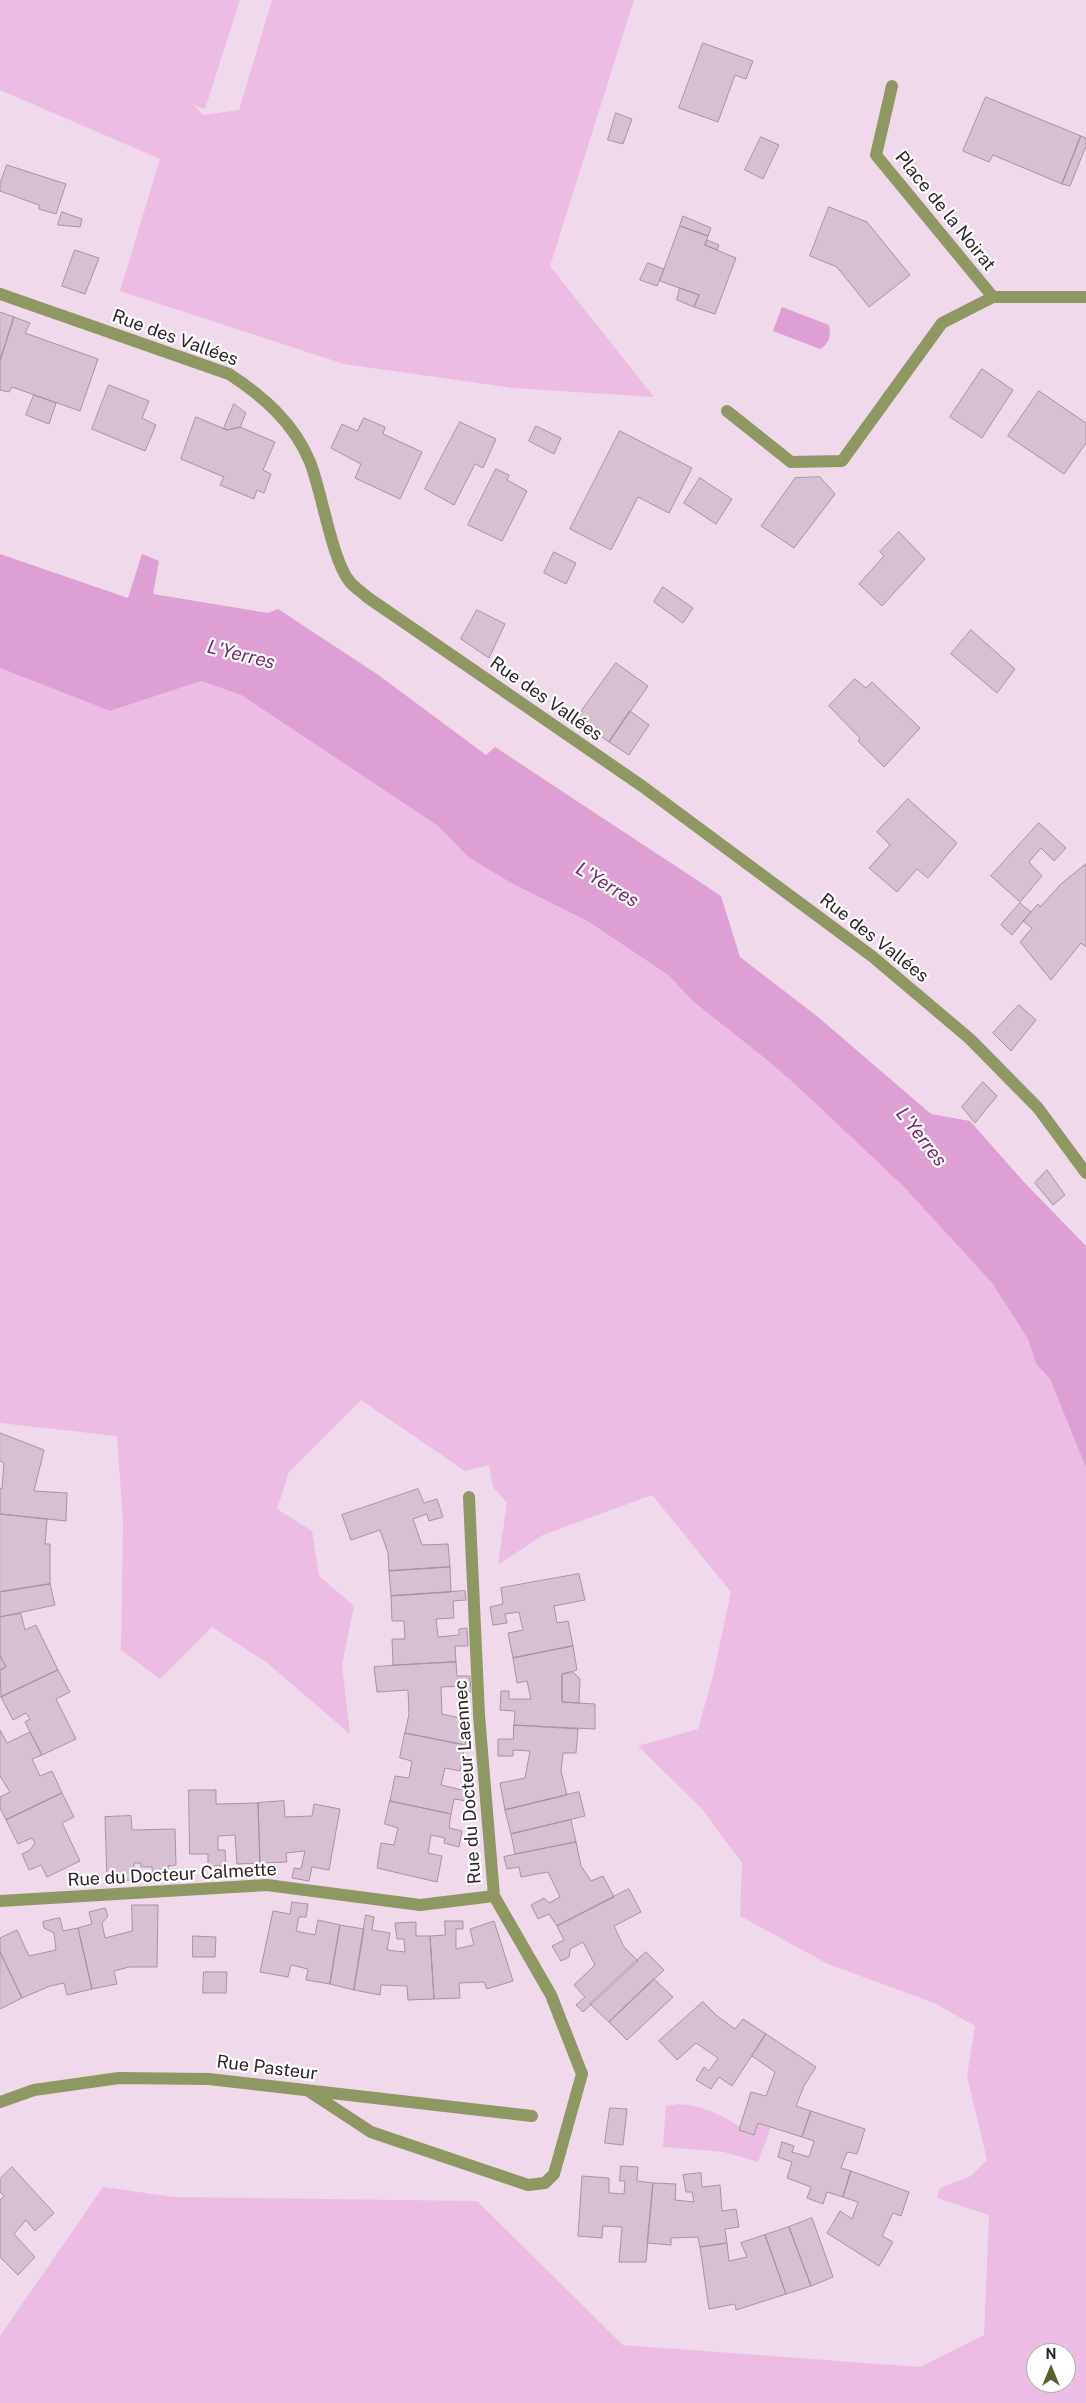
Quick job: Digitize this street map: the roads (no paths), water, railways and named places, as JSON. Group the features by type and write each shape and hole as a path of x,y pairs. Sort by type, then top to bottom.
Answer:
{"street":[{"name":"Place de la Noirat","path":"892,86 876,155 993,298"},
{"name":"Rue des Vallées","path":"0,294 229,374 255,391 271,404 286,422 310,462 341,566 349,582 642,786 873,956 970,1039 1038,1108 1086,1173"},
{"path":"726,411 791,462 842,461 942,323 993,298 1086,297"},
{"name":"Rue du Docteur Laennec","path":"307,2090 371,2132 528,2185 545,2183 554,2174 582,2074 551,1996 494,1896 479,1715 469,1497"},
{"name":"Rue du Docteur Calmette","path":"0,1901 267,1885 420,1905 494,1896"},
{"name":"Rue Pasteur","path":"0,2102 34,2090 119,2078 209,2079 532,2116"}],"water":[{"path":"782,307 829,325 830,336 828,342 820,349 773,331"},
{"name":"L'Yerres","path":"0,554 128,598 142,554 159,561 153,594 268,613 278,609 377,674 486,755 495,747 721,896 740,957 818,1017 931,1114 970,1121 1023,1181 1086,1246 1086,1468 1050,1379 1036,1364 1028,1339 992,1283 904,1187 797,1086 695,1003 668,975 589,922 511,883 468,857 438,826 241,695 201,681 110,711 0,668"}]}
